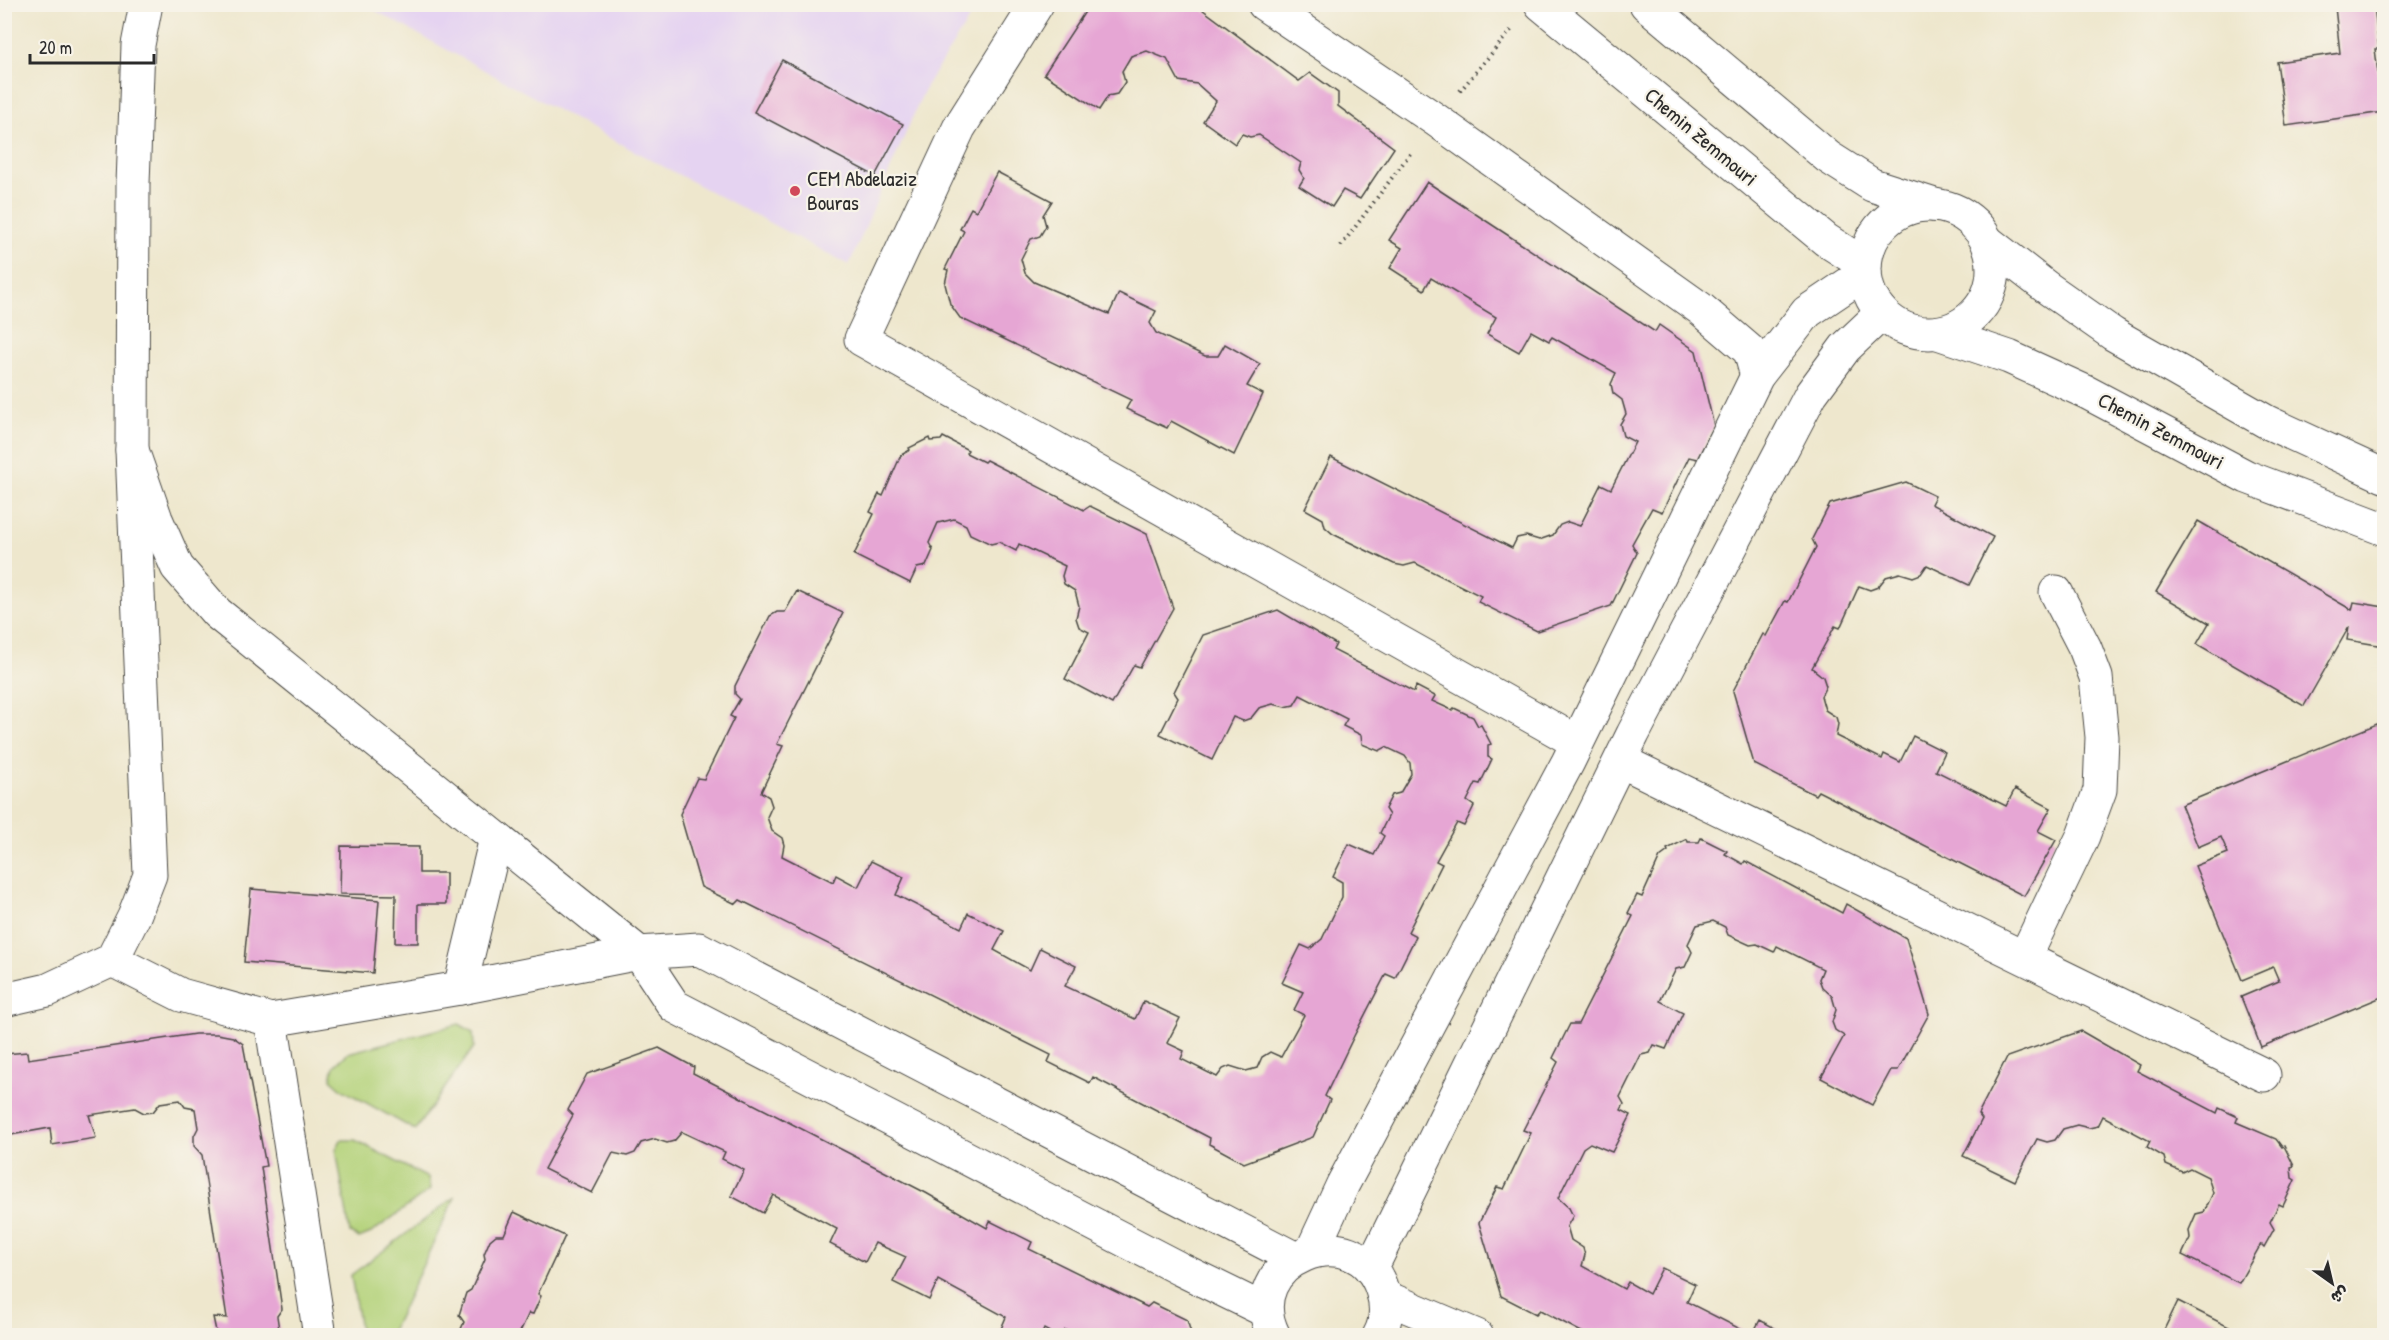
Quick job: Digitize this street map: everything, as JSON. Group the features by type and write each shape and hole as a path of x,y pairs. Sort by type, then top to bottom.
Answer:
{"street":[{"path":"4,1000 48,990 112,960 134,916 150,875 132,450 133,184 138,45 146,4"},
{"path":"1037,4 959,128 861,339 1572,752"},
{"path":"1264,4 1436,120 1701,309 1750,351 1757,376"},
{"name":"Chemin Zemmouri","path":"1541,4 1826,240 1865,269"},
{"path":"1646,4 1828,157 1872,185 1952,209 1967,217 1988,242 2046,287 2113,334 2267,422 2385,476"},
{"path":"1936,205 1919,206 1903,211 1888,220 1876,233 1869,248 1865,269 1870,295 1882,313 1898,326 1918,333 1938,333 1957,327 1973,316 1985,300 1992,281 1993,262 1988,242"},
{"path":"132,450 156,519 177,567 217,613 639,952 674,1006 1180,1269 1268,1327 1273,1281 1303,1254 1343,1184 1595,708 1757,376 1807,312 1865,269"},
{"path":"1379,1335 1385,1314 1378,1283 1622,759 1811,394 1845,348 1882,313"},
{"name":"Chemin Zemmouri","path":"1938,333 2009,357 2086,392 2247,477 2385,529"},
{"path":"2025,957 2084,836 2100,790 2102,737 2096,677 2085,648 2056,592"},
{"path":"1572,752 1572,772 1580,779 1590,783 1600,784 1622,759 1631,724 1624,716 1605,707 1595,708"},
{"path":"1622,759 2264,1075"},
{"path":"460,988 496,838"},
{"path":"112,960 181,995 271,1020 460,988 639,952 699,949 1303,1254 1328,1249 1344,1252 1359,1259 1378,1283 1477,1335"},
{"path":"271,1020 320,1335"}],"shaded area":[{"name":"CEM Abdelaziz Bouras","path":"365,5 978,5 926,86 849,265"}],"green space":[{"path":"459,1024 473,1032 474,1047 415,1130 343,1090 331,1079 334,1066 348,1053"},
{"path":"341,1140 355,1140 428,1178 430,1190 371,1233 359,1238 350,1233 336,1149"},
{"path":"455,1197 390,1335 361,1335 351,1275"}],"building":[{"path":"1090,4 1195,4 1299,81 1310,73 1338,93 1338,106 1394,148 1360,199 1343,190 1332,207 1299,186 1304,178 1299,170 1301,163 1259,135 1250,137 1242,134 1235,144 1203,121 1216,101 1197,84 1179,81 1167,59 1147,51 1131,56 1122,71 1125,82 1117,94 1108,96 1099,110 1044,74"},
{"path":"2330,4 2374,4 2379,49 2375,49 2383,112 2286,126 2277,62 2340,53 2335,7"},
{"path":"782,60 903,124 875,176 754,112"},
{"path":"997,172 1052,201 1043,215 1046,226 1040,236 1031,239 1021,259 1025,273 1034,282 1109,314 1119,293 1156,311 1150,323 1156,333 1205,356 1218,356 1225,344 1260,364 1247,386 1263,394 1234,455 1171,421 1167,428 1126,409 1131,400 960,318 950,304 945,284 948,270 945,269 964,231 960,229 971,208 976,211"},
{"path":"1427,182 1655,332 1659,325 1696,351 1714,426 1697,459 1689,457 1662,512 1652,508 1632,544 1637,553 1611,606 1537,631 1478,602 1481,596 1415,563 1404,566 1394,564 1333,534 1325,527 1323,519 1305,509 1331,457 1512,548 1517,538 1526,536 1539,540 1553,535 1560,525 1568,522 1580,526 1601,484 1611,489 1635,442 1623,436 1620,424 1626,414 1622,400 1613,393 1611,384 1616,373 1552,337 1549,341 1531,331 1519,352 1487,334 1496,317 1431,278 1424,290 1390,268 1402,248 1389,240"},
{"path":"943,437 968,450 966,453 984,462 986,460 1084,510 1090,506 1147,534 1173,608 1140,667 1134,665 1112,704 1065,679 1089,632 1079,627 1076,618 1079,606 1075,591 1064,584 1062,576 1065,566 1019,544 1016,551 999,542 991,544 970,534 966,525 954,519 938,523 929,543 933,550 926,566 917,568 910,583 854,555 874,514 870,512 879,494 883,496 901,455 910,450 909,448 929,438 930,441 941,440"},
{"path":"1906,482 1935,496 1931,504 1993,537 1969,585 1927,565 1921,574 1913,577 1900,573 1886,577 1878,587 1870,590 1859,586 1840,628 1835,626 1812,668 1823,677 1826,686 1821,696 1825,710 1836,717 1838,724 1836,736 1882,759 1884,754 1900,762 1913,736 1945,752 1936,771 2006,806 2015,789 2051,808 2038,831 2056,840 2024,896 1818,791 1815,795 1754,764 1733,691 1763,634 1766,636 1785,601 1788,602 1816,547 1812,539 1830,504"},
{"path":"2198,521 2352,610 2354,602 2384,607 2384,646 2347,640 2349,627 2304,706 2197,644 2209,623 2156,592"},
{"path":"797,591 843,613 777,744 783,746 761,792 769,797 772,806 767,817 772,831 782,838 784,845 782,856 833,882 836,875 858,887 871,861 904,877 896,895 961,928 968,913 1004,931 994,950 1030,970 1040,948 1076,966 1065,986 1135,1019 1144,1001 1180,1018 1167,1043 1184,1051 1181,1059 1217,1077 1223,1069 1230,1066 1246,1071 1257,1068 1262,1057 1270,1052 1281,1057 1304,1015 1294,1010 1303,992 1282,983 1301,945 1310,949 1322,939 1342,897 1342,882 1333,877 1349,844 1374,855 1384,836 1380,833 1389,815 1385,809 1392,795 1400,793 1411,774 1410,763 1405,756 1386,747 1379,751 1362,744 1361,735 1343,726 1347,719 1300,695 1294,705 1285,707 1273,704 1259,708 1251,718 1243,721 1233,717 1212,760 1160,734 1178,698 1174,692 1203,635 1278,610 1336,644 1333,650 1414,692 1416,686 1435,696 1432,701 1473,717 1478,726 1481,725 1491,744 1488,745 1488,757 1492,759 1480,784 1476,783 1467,801 1474,806 1464,826 1457,823 1436,861 1442,864 1408,932 1416,936 1395,978 1386,974 1354,1036 1325,1096 1330,1100 1313,1137 1244,1163 1209,1144 1210,1138 1093,1077 1090,1083 1048,1062 1051,1055 740,900 736,904 701,887 680,814 697,778 704,779 734,718 730,716 740,699 735,694 735,686 770,616 777,612 785,612"},
{"path":"2384,721 2384,996 2261,1047 2241,997 2279,981 2273,967 2242,980 2195,866 2228,853 2221,837 2198,847 2181,805"},
{"path":"1701,838 1727,851 1725,854 1743,864 1745,861 1842,913 1846,904 1906,938 1929,1014 1898,1070 1891,1070 1872,1105 1821,1078 1844,1036 1835,1030 1832,1022 1836,1010 1832,996 1822,987 1819,979 1823,969 1777,946 1774,952 1757,944 1750,945 1728,935 1725,927 1713,921 1697,925 1688,944 1692,952 1685,967 1676,969 1660,1001 1683,1013 1666,1049 1654,1045 1650,1053 1641,1055 1620,1097 1624,1104 1621,1110 1631,1115 1612,1152 1590,1143 1583,1148 1558,1198 1569,1208 1573,1216 1567,1226 1571,1240 1583,1248 1585,1255 1582,1266 1624,1289 1628,1282 1649,1294 1662,1268 1695,1284 1687,1302 1752,1335 1760,1320 1789,1336 1589,1336 1540,1310 1536,1314 1501,1296 1479,1223 1497,1187 1504,1189 1531,1133 1523,1130 1558,1062 1553,1058 1570,1024 1578,1024 1633,916 1628,913 1637,895 1642,897 1660,857 1668,851 1667,849 1687,839 1688,842 1699,842"},
{"path":"341,846 419,847 419,873 446,873 446,904 418,904 418,943 395,943 396,895 340,894"},
{"path":"251,889 379,900 373,973 244,962"},
{"path":"2081,1031 2140,1065 2137,1071 2217,1113 2219,1108 2238,1117 2236,1122 2276,1139 2282,1147 2284,1146 2294,1166 2291,1167 2292,1178 2295,1180 2283,1206 2279,1204 2270,1222 2274,1229 2264,1247 2261,1244 2239,1283 2182,1255 2190,1238 2189,1230 2196,1214 2204,1212 2213,1193 2208,1177 2190,1168 2182,1172 2166,1165 2164,1157 2147,1147 2150,1141 2103,1116 2098,1126 2089,1128 2077,1125 2063,1129 2055,1140 2047,1142 2037,1139 2015,1181 1963,1156 1982,1119 1978,1114 2007,1057"},
{"path":"195,1034 233,1037 243,1044 266,1166 261,1167 282,1309 277,1316 280,1336 217,1336 213,1317 227,1318 202,1155 194,1146 194,1136 198,1128 195,1109 185,1107 180,1100 160,1103 153,1112 144,1113 135,1108 89,1115 96,1138 52,1145 50,1128 5,1136 5,1054 27,1052 28,1059"},
{"path":"659,1048 694,1067 693,1073 926,1193 987,1228 990,1221 1032,1242 1029,1249 1147,1307 1152,1303 1187,1320 1192,1336 1076,1336 1065,1330 1062,1336 1057,1336 1044,1329 1041,1336 998,1336 1006,1317 938,1280 929,1300 893,1282 906,1257 875,1243 865,1262 830,1244 837,1229 773,1195 763,1213 731,1196 744,1170 722,1159 725,1152 682,1132 674,1141 667,1143 655,1139 641,1143 635,1153 627,1156 613,1153 592,1193 544,1169 573,1115 568,1110 587,1074"},
{"path":"514,1212 565,1236 538,1294 541,1296 533,1314 529,1313 518,1336 458,1336 464,1322 459,1315 466,1293 471,1290 485,1259 484,1254 490,1240 496,1235 504,1235"},
{"path":"2178,1301 2229,1327 2224,1336 2161,1336"}],"place":[{"name":"CEM Abdelaziz Bouras","path":"795,191"}]}
